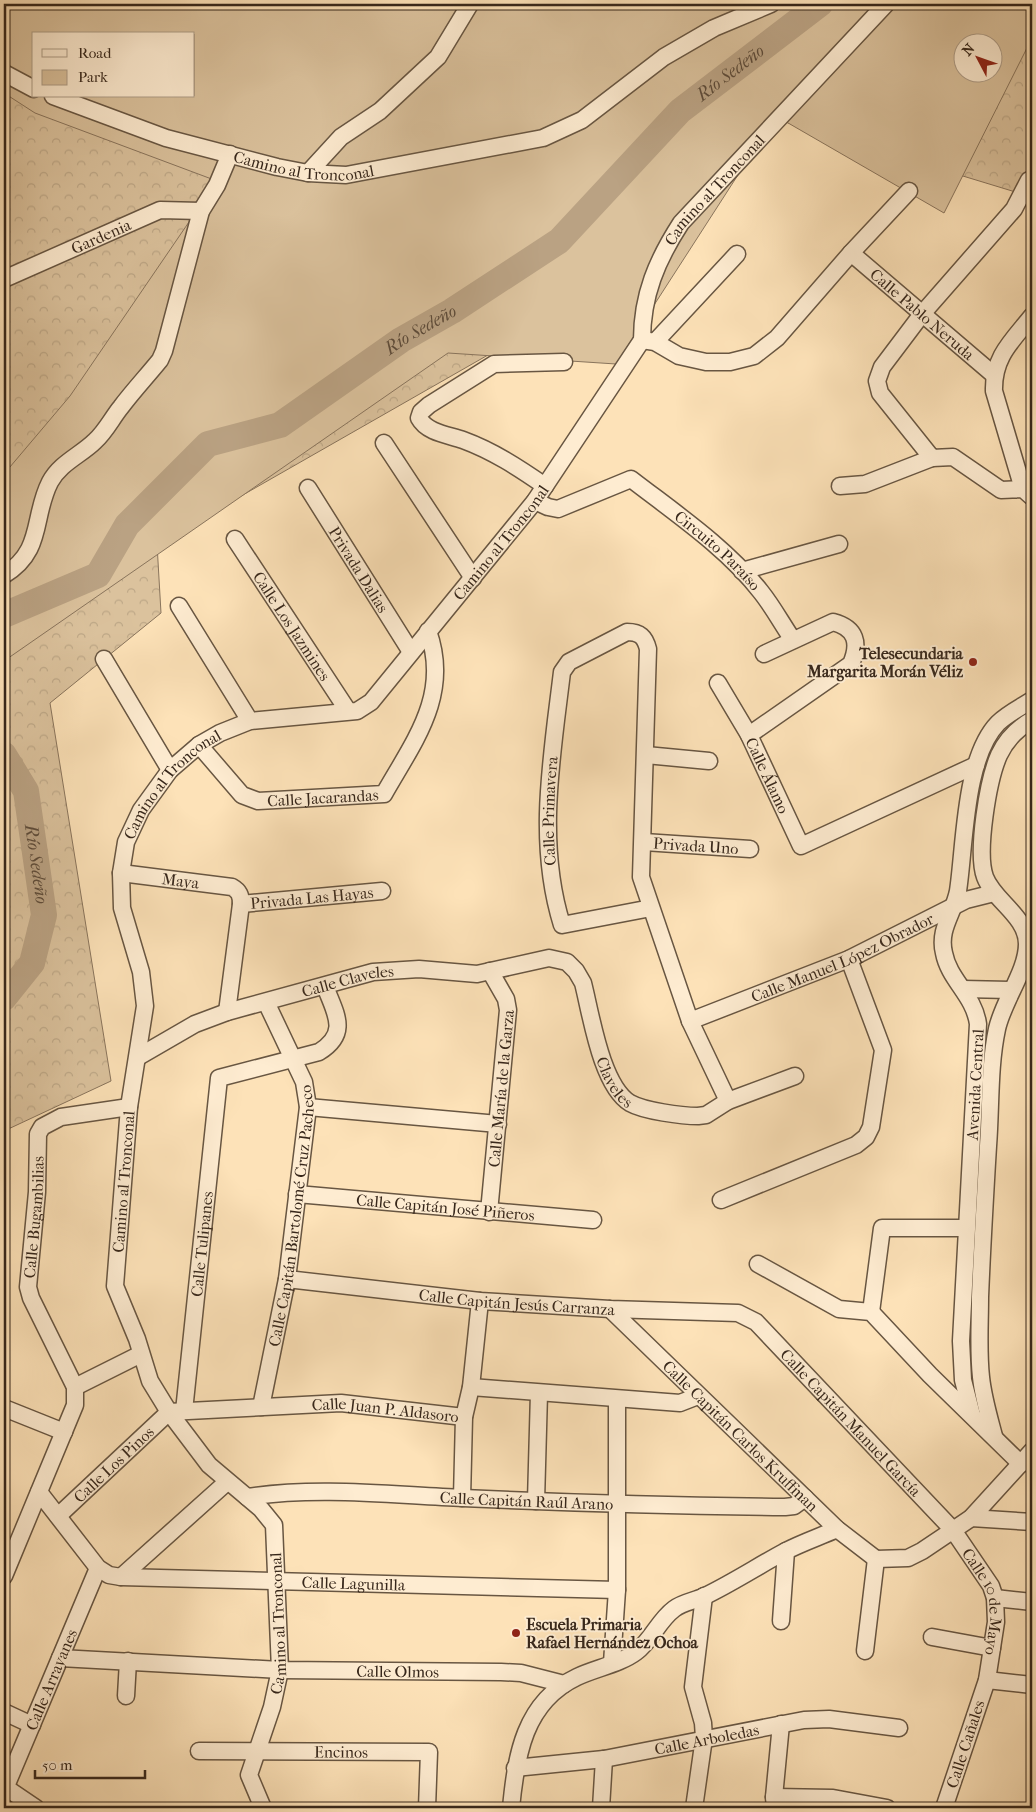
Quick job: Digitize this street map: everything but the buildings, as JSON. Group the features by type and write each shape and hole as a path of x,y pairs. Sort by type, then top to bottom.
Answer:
{"street":[{"path":"308,172 341,137 380,111 438,57 470,4"},
{"name":"Camino al Tronconal","path":"4,575 18,564 29,551 36,534 45,493 55,474 102,434 121,407 160,360 201,211 217,185 230,154 308,172 346,175 543,138 582,120 664,57 714,28 770,4"},
{"name":"Camino al Tronconal","path":"263,1808 249,1775 255,1752 272,1707 280,1670 274,1526 269,1517 209,1465 176,1411 150,1381 115,1286 129,1107 145,1006 145,991 122,908 121,874 126,842 132,826 170,770 199,745 220,733 250,721 348,712 365,708 535,501 648,341 642,313 661,253 681,223 886,4"},
{"path":"4,73 32,88"},
{"path":"58,98 153,134 230,154"},
{"path":"932,458 880,393 877,381 882,367 922,314 1014,208 1029,180"},
{"path":"737,254 648,341 679,356 706,362 730,362 754,356 776,338 909,191"},
{"name":"Gardenia","path":"4,278 160,210 201,211"},
{"name":"Calle Pablo Neruda","path":"851,253 994,375"},
{"path":"840,486 864,484 932,458 953,457 1001,490 1028,493 994,391 994,375 1001,355 1032,316"},
{"path":"545,486 506,460 465,440 428,428 419,418 429,405 494,364 564,362"},
{"path":"384,443 473,578"},
{"name":"Circuito Paraíso","path":"535,501 548,508 558,509 631,479 697,529 742,571 760,590 793,640"},
{"name":"Privada Dalias","path":"308,488 411,652"},
{"name":"Calle Los Jazmines","path":"235,539 348,712"},
{"path":"742,571 839,544"},
{"path":"180,606 250,721"},
{"name":"Calle Álamo","path":"793,640 833,622 844,625 855,637 857,652 852,664 749,735 801,846 976,764"},
{"name":"Calle Jacarandas","path":"199,745 242,794 249,799 258,801 384,794 420,730 431,706 436,686 437,667 434,648 428,632"},
{"name":"Calle Primavera","path":"646,755 648,649 646,640 641,635 635,632 626,632 569,662 564,666 562,672 547,799 551,884 562,925 651,908"},
{"path":"764,654 793,640"},
{"path":"104,659 170,770"},
{"path":"718,683 749,735"},
{"name":"Avenida Central","path":"972,1415 963,1380 961,1361 966,1228 978,1024 972,1002 944,954 944,931 954,907 970,788 976,764 986,740 997,724 1032,700"},
{"name":"Avenida Central","path":"994,1436 980,1362 982,1244 994,1047 997,1029 1010,990 1030,941 1016,917 994,893 986,879 982,854 993,772 1010,738 1032,720"},
{"path":"709,761 646,755 644,842 640,860 641,878 690,1020 728,1101"},
{"name":"Privada Uno","path":"644,842 750,849"},
{"name":"Maya","path":"121,874 232,887 240,897"},
{"name":"Privada Las Hayas","path":"240,897 382,891"},
{"name":"Calle Manuel López Obrador","path":"690,1020 849,960 977,896 994,893"},
{"path":"227,1012 240,897"},
{"name":"Calle Claveles","path":"138,1057 196,1024 227,1012 373,972 419,969 464,974 490,971 549,958 567,962"},
{"path":"721,1200 856,1144 866,1137 872,1127 884,1050 849,960"},
{"name":"Claveles","path":"567,962 576,970 583,983 604,1067 621,1094 628,1102 635,1106 698,1116 706,1115 728,1101 795,1076"},
{"name":"Calle María de la Garza","path":"489,1212 508,1010 506,999 490,971"},
{"path":"292,1059 319,1052 335,1039 338,1021 325,986"},
{"path":"963,989 1010,990"},
{"name":"Calle Capitán Bartolomé Cruz Pacheco","path":"261,1407 287,1279 308,1107 304,1082 266,1002"},
{"name":"Calle Tulipanes","path":"176,1411 219,1078 292,1059"},
{"name":"Calle Bugambilias","path":"75,1388 31,1298 28,1286 37,1192 38,1134 42,1127 61,1117 129,1107"},
{"path":"308,1107 498,1124"},
{"name":"Calle Capitán José Piñeros","path":"297,1194 592,1220"},
{"path":"871,1312 882,1228 966,1228"},
{"path":"758,1264 838,1309 871,1312 930,1375 1021,1464"},
{"name":"Calle Capitán Jesús Carranza","path":"287,1279 480,1301 610,1309 738,1313 748,1316"},
{"path":"471,1388 480,1301"},
{"name":"Calle Capitán Carlos Kruffman","path":"610,1309 837,1529 876,1559"},
{"name":"Calle Capitán Manuel García","path":"748,1316 792,1359 953,1530"},
{"path":"4,1576 75,1405 75,1388 141,1354"},
{"name":"Calle Juan P. Aldasoro","path":"176,1411 341,1403 464,1417 471,1388 680,1403 698,1396"},
{"path":"536,1501 539,1393"},
{"path":"612,1663 618,1505 617,1399"},
{"path":"4,1408 64,1432"},
{"name":"Calle Los Pinos","path":"58,1516 176,1411"},
{"path":"462,1498 464,1417"},
{"path":"865,1651 876,1559 908,1558 971,1518 1032,1451"},
{"path":"121,1577 227,1482"},
{"path":"39,1492 98,1568"},
{"name":"Calle Capitán Raúl Arano","path":"247,1497 285,1493 374,1492 618,1505 785,1507 794,1506 805,1498"},
{"path":"971,1518 1032,1522"},
{"path":"510,1808 519,1746 527,1729 541,1708 564,1684 634,1654 643,1647 672,1610 682,1604 704,1596 786,1551 837,1529"},
{"name":"Calle 10 de Mayo","path":"953,1530 990,1586 995,1598 996,1622 986,1680"},
{"path":"781,1621 786,1551"},
{"name":"Calle Lagunilla","path":"98,1568 109,1575 121,1577 616,1590"},
{"name":"Calle Arrayanes","path":"4,1789 98,1568"},
{"path":"694,1808 704,1738 703,1723 694,1688 704,1596"},
{"path":"995,1598 1032,1602"},
{"path":"932,1638 992,1648"},
{"name":"Calle Olmos","path":"60,1658 280,1670 521,1673 564,1684"},
{"path":"126,1696 128,1661"},
{"path":"986,1680 1032,1685"},
{"name":"Calle Cañales","path":"944,1808 986,1680"},
{"path":"4,1712 32,1725"},
{"name":"Calle Arboledas","path":"515,1768 604,1759 781,1724 829,1719 899,1728"},
{"path":"781,1724 774,1802 833,1798 887,1808"},
{"name":"Encinos","path":"199,1751 429,1752 427,1808"},
{"path":"600,1808 604,1759"},
{"path":"4,1789 36,1808"}],"green space":[{"path":"4,4 1032,4 1032,163 1022,194 746,110 530,331 157,544 161,613 50,703 111,1081 4,1131"},
{"path":"4,4 1032,4 1032,38 944,213 776,116 616,364 448,353 4,661 4,474 70,396 217,181 35,113 4,93"}],"waterway":[{"name":"Río Sedeño","path":"4,615 98,575 127,525 208,444 280,425 401,340 452,311 559,241 680,111 820,4"},
{"name":"Río Sedeño","path":"4,755 26,791 44,915 32,963 4,998"}],"place":[{"name":"Telesecundaria Margarita Morán Véliz","path":"973,662"},
{"name":"Escuela Primaria Rafael Hernández Ochoa","path":"516,1633"}]}
